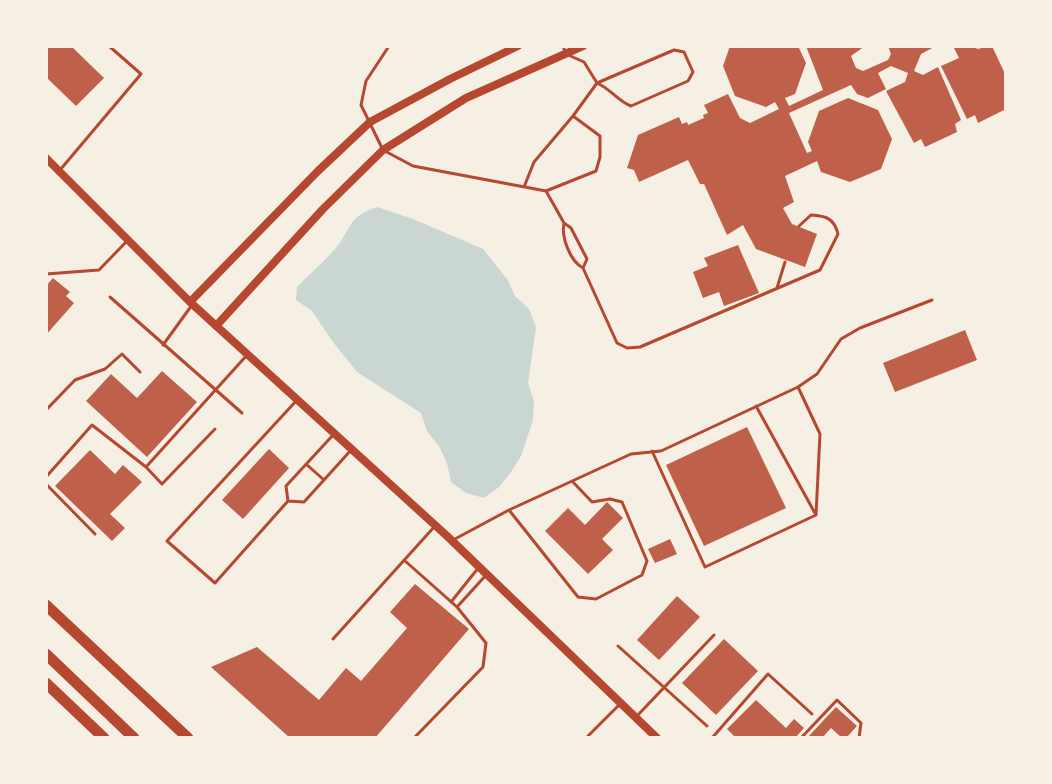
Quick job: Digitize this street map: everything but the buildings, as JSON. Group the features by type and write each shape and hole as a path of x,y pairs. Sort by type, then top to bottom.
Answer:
{"highway":[{"path":"46,605 188,738"},
{"path":"46,654 134,738"},
{"path":"46,683 104,738"}],"street":[{"path":"191,303 311,178 370,122 450,79 518,46"},
{"path":"216,326 322,209 383,150 466,98 564,50 583,46"},
{"path":"46,158 191,303 435,525 657,738"}],"lane":[{"path":"60,171 141,74 110,46"},
{"path":"389,46 366,81 361,105 383,150 413,166 546,191 596,171 600,157 600,136 573,116"},
{"path":"524,186 534,162 573,116 597,83 674,50 684,52 693,72 688,80 631,106 623,103 611,89 597,83 584,62 564,50"},
{"path":"546,191 587,259 584,268"},
{"path":"564,223 562,232 576,264 584,268 617,343 627,348 640,347 820,270 838,234 835,224 825,216 811,215 799,226"},
{"path":"46,274 99,270 128,241"},
{"path":"777,288 785,262"},
{"path":"110,297 242,413"},
{"path":"452,541 508,510 631,454 661,451 798,387 817,374 841,340 860,328 932,300"},
{"path":"163,345 191,303"},
{"path":"46,410 75,380 105,369 122,354 140,372"},
{"path":"146,467 248,355"},
{"path":"798,387 820,434 816,515"},
{"path":"297,400 167,541 214,584 288,501 286,486 334,433"},
{"path":"756,406 816,515"},
{"path":"46,477 92,425 146,467 162,484 215,429"},
{"path":"288,501 304,502 352,449"},
{"path":"652,451 705,566 816,515"},
{"path":"306,464 324,480"},
{"path":"508,510 578,597 596,599 642,575 646,561 622,502 610,499 592,502 572,481"},
{"path":"46,484 95,534"},
{"path":"333,639 435,525"},
{"path":"404,560 457,607 486,643 483,667 414,738"},
{"path":"451,602 479,567"},
{"path":"457,607 487,574"},
{"path":"636,717 714,635"},
{"path":"618,646 707,726"},
{"path":"712,738 768,674 812,714"},
{"path":"801,738 837,700 861,723 859,738"},
{"path":"584,738 589,737 621,703"}],"shaded area":[{"path":"377,207 413,219 483,249 507,279 515,296 529,309 536,327 528,383 534,401 533,420 521,456 511,472 499,487 484,498 466,493 451,482 447,463 439,446 427,431 421,413 357,372 333,342 312,311 296,300 297,287 335,250 353,221 362,214"}]}
